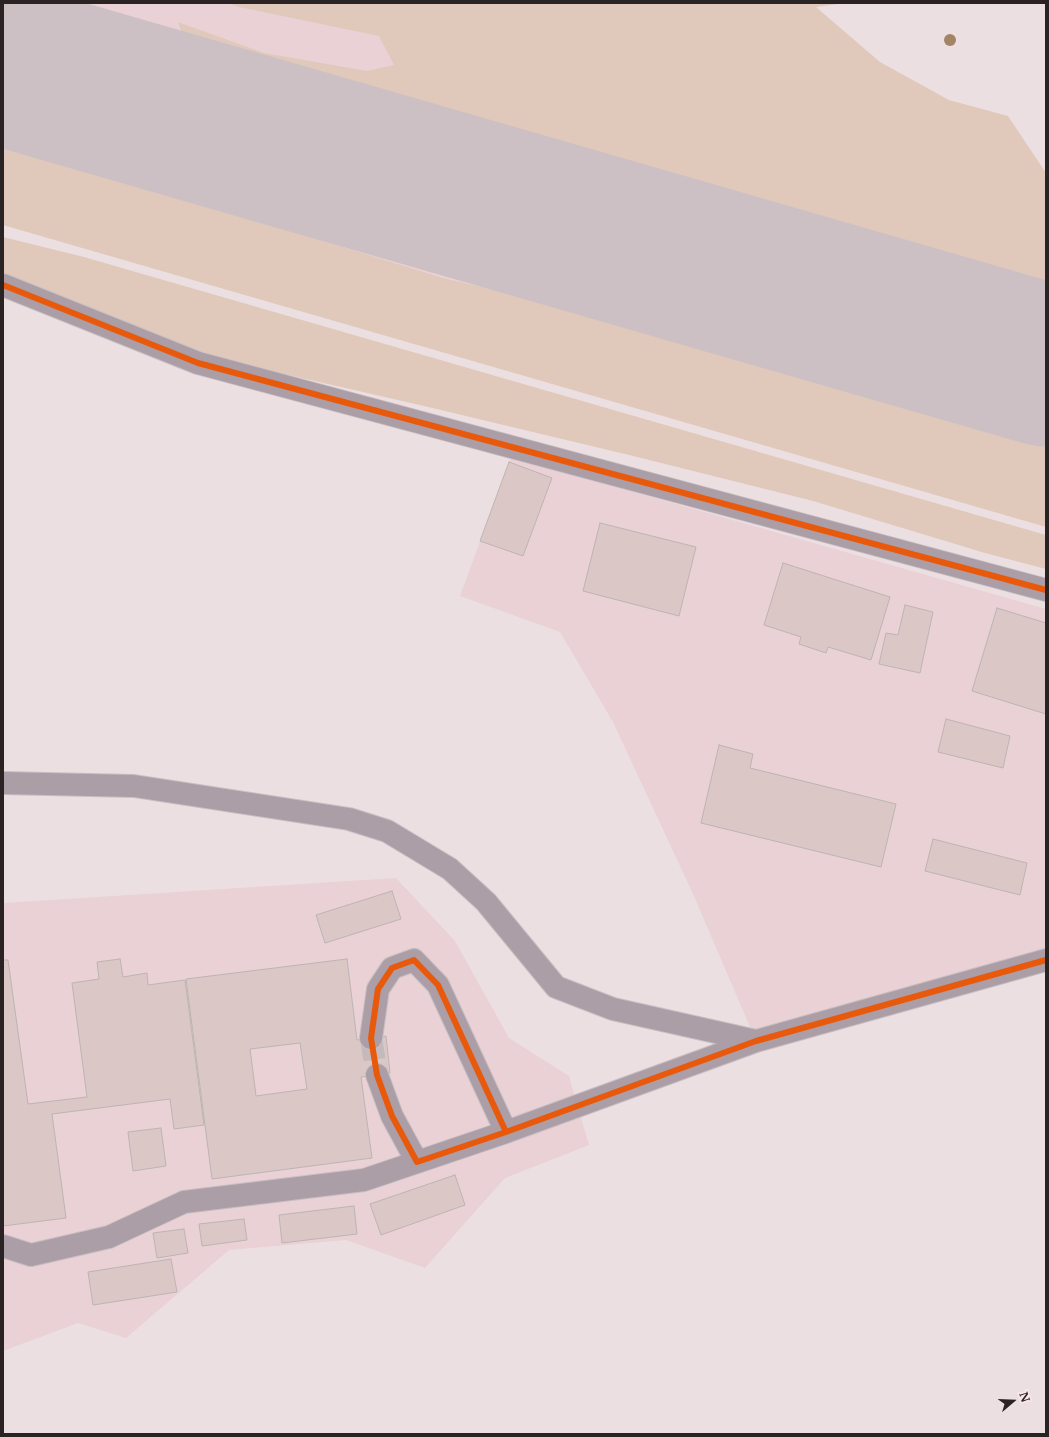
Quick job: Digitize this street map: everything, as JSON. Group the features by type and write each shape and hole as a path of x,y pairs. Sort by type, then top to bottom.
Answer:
{"street":[{"path":"3,285 198,363 1046,590"},
{"path":"3,783 134,786 349,820 387,831 450,869 486,902 556,987 613,1009 756,1042"},
{"path":"371,1038 378,989 392,968 414,960 438,985 506,1132"},
{"path":"3,1246 31,1255 109,1237 184,1202 364,1180 506,1132 756,1042 1046,960"},
{"path":"377,1075 392,1116 417,1162"}],"shaded area":[{"path":"3,3 377,3 1046,195 1046,526 3,225"},
{"path":"228,3 846,3 816,7 880,62 949,100 1008,116 1046,173 1046,306 192,61 178,22 264,53 367,71 394,65 379,36 239,7"},
{"path":"3,149 142,185 443,278 605,316 867,392 1046,441 1046,527 3,225"},
{"path":"3,237 84,257 1046,535 1046,569 985,553 813,501 424,406 201,355 3,275"},
{"path":"511,457 1046,609 1046,952 756,1041 693,894 613,722 560,632 460,596"},
{"path":"396,878 455,941 509,1038 569,1076 589,1145 505,1178 425,1268 346,1240 229,1250 126,1338 78,1323 3,1351 3,903"}],"building":[{"path":"509,462 552,478 523,556 480,541"},
{"path":"600,523 696,547 679,616 583,591"},
{"path":"783,563 890,597 871,660 828,647 826,653 799,644 801,637 764,625"},
{"path":"905,605 933,612 920,673 879,664 886,633 898,635"},
{"path":"997,608 1046,623 1046,714 972,691"},
{"path":"946,719 1010,736 1003,768 938,752"},
{"path":"719,745 753,754 750,768 896,804 881,867 701,823"},
{"path":"933,839 1027,863 1020,895 925,871"},
{"path":"392,891 401,919 325,943 316,915"},
{"path":"120,959 123,977 147,973 148,985 185,980 204,1125 174,1129 170,1099 52,1114 66,1218 3,1226 3,960 8,960 28,1104 87,1097 72,983 99,979 97,962"},
{"path":"347,959 357,1040 386,1036 390,1073 361,1077 372,1158 212,1179 186,979","holes":["300,1043 307,1089 256,1096 250,1049"]},
{"path":"161,1128 166,1166 133,1171 128,1132"},
{"path":"455,1175 465,1205 381,1235 370,1204"},
{"path":"354,1206 357,1234 282,1243 279,1215"},
{"path":"244,1219 247,1240 202,1246 199,1224"},
{"path":"184,1229 188,1253 157,1258 153,1233"},
{"path":"171,1259 177,1292 93,1305 88,1272"}],"runway":[{"path":"3,64 1046,365"}],"tunnel":[{"path":"371,1038 377,1075"}],"cycle path":[{"path":"3,285 198,363 1046,590"},
{"path":"506,1132 417,1162 392,1116 377,1075 371,1038 378,989 392,968 414,960 438,985 506,1132 756,1041 1046,960"}]}
